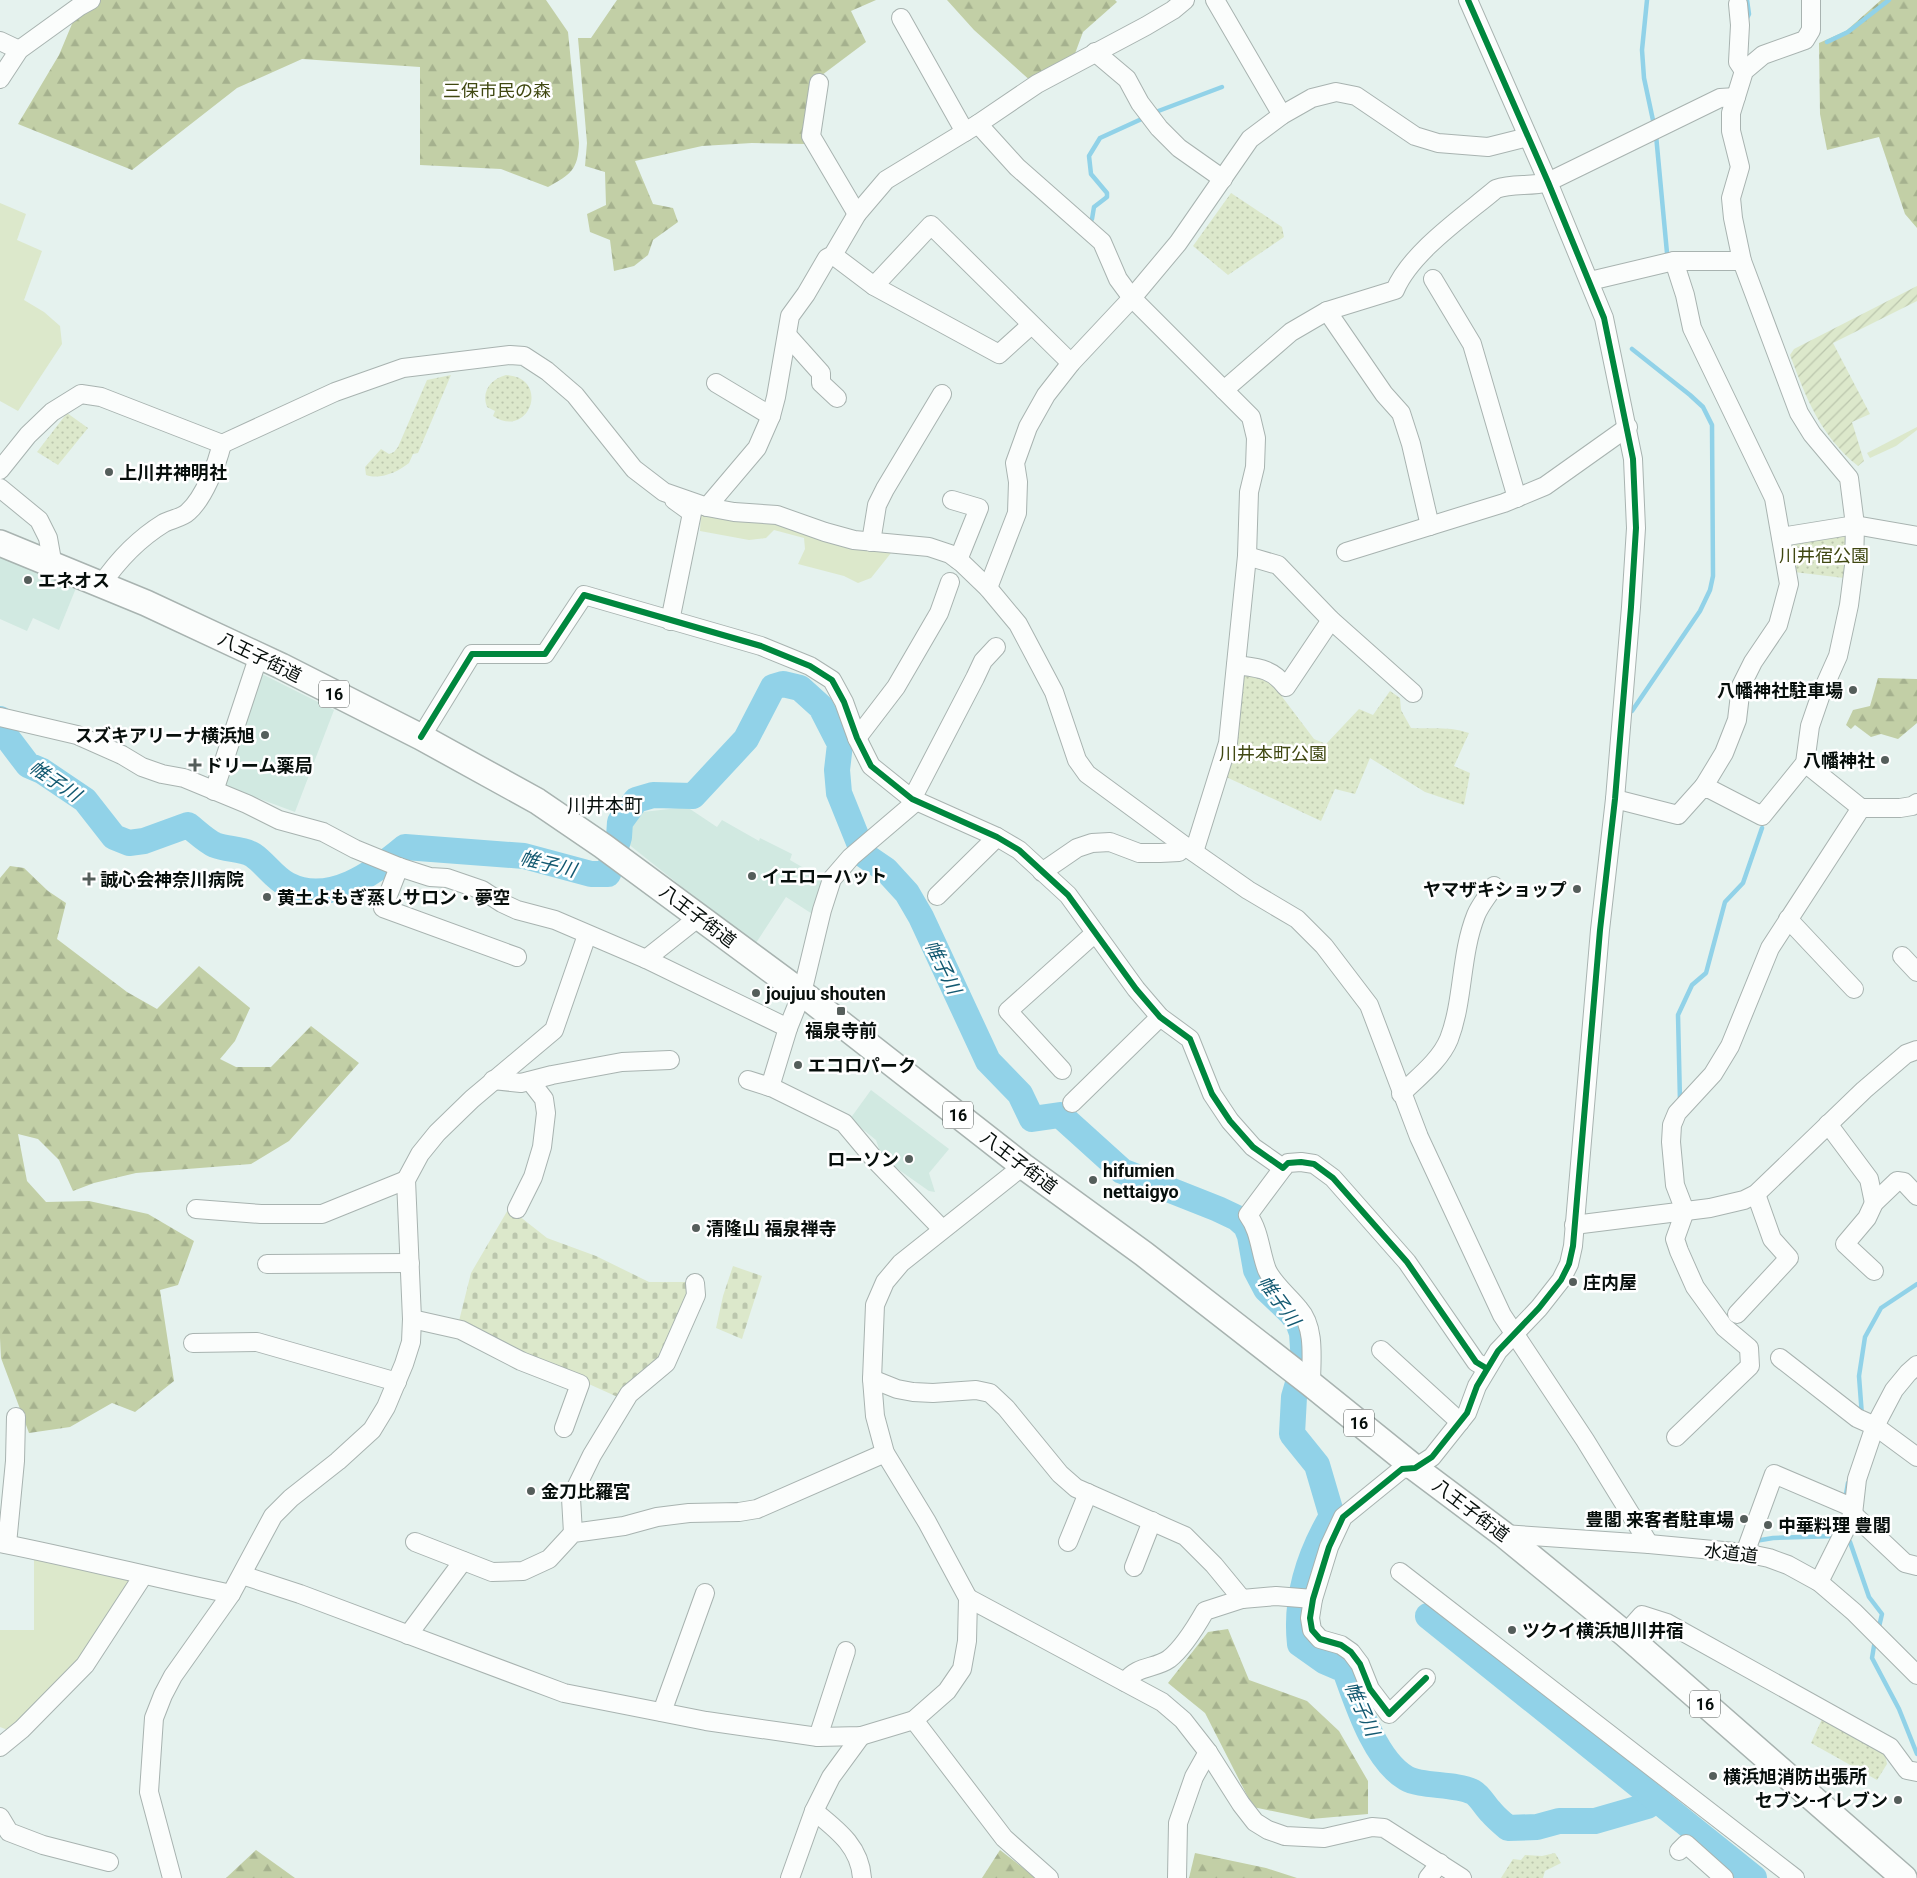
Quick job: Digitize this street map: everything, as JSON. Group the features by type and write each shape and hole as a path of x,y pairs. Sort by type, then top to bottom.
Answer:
{"highway":[{"name":"八王子街道","path":"0,543 146,603 259,656 421,738 537,800 612,852 802,993 1023,1166 1144,1254 1415,1468 1503,1534 1625,1634 1904,1878"}],"street":[{"path":"0,78 19,50 91,0"},
{"path":"707,507 757,448 771,416 790,316 828,258 833,255 857,214 886,180 971,128 1037,84 1146,26 1173,10 1185,0"},
{"path":"1216,0 1282,115"},
{"path":"1426,1678 1389,1714 1370,1689 1360,1664 1351,1652 1341,1644 1320,1639 1312,1630 1303,1598 1343,1517 1402,1469 1415,1468 1432,1456 1466,1413 1486,1368 1498,1351 1540,1308 1561,1280 1569,1264 1573,1246 1589,1078 1600,930 1615,799 1636,528 1633,459 1628,427 1604,318 1548,182 1468,0"},
{"path":"1704,786 1762,816 1805,763 1810,726 1821,694 1838,656 1854,566 1855,525 1848,478 1812,434 1799,413 1742,260 1733,218 1731,198 1740,167 1731,131 1731,113 1744,71 1763,55 1805,40 1810,30 1811,0"},
{"path":"1738,4 1740,25 1738,62 1744,71"},
{"path":"901,18 971,128 1017,166 1102,242 1118,279 1132,298 1251,417 1256,438 1255,468 1249,492 1247,556 1228,743 1190,849"},
{"path":"0,41 19,50"},
{"path":"1095,52 1126,80 1140,102 1166,135 1179,148 1223,180"},
{"path":"819,83 811,136 857,214"},
{"path":"988,588 1017,513 1018,482 1015,463 1025,436 1046,395 1071,363 1132,298 1178,242 1250,139 1282,115 1312,98 1336,92 1356,96 1415,136 1438,142 1488,147 1528,137"},
{"path":"1224,390 1291,332 1327,311 1395,290 1407,269 1430,245 1496,189 1508,185 1548,182 1720,98 1736,98"},
{"path":"874,286 931,225 1071,363"},
{"path":"833,255 874,286 999,354 1031,324"},
{"path":"1590,281 1674,262 1742,260"},
{"path":"1615,799 1678,815 1704,786 1724,753 1737,720 1741,686 1778,624 1789,584 1774,498 1692,328 1685,295 1674,262"},
{"path":"1433,278 1472,344 1517,498"},
{"path":"1327,311 1384,394 1402,413 1430,526"},
{"path":"787,335 821,373 821,383 838,398"},
{"path":"0,470 28,435 52,412 81,394 101,397 222,444 335,392 403,368 510,355 524,356 547,371 575,395 634,469 664,492 707,507 734,512 777,515 825,532 871,542 929,547 950,554 988,588 1018,624 1054,692 1076,760 1087,774 1248,890 1297,919 1324,946 1370,1005 1418,1137 1502,1315 1585,1440 1649,1544"},
{"path":"716,383 771,416"},
{"path":"871,542 877,505 884,488 942,394"},
{"path":"1346,552 1517,498 1545,486 1628,427"},
{"path":"101,585 117,563 138,542 165,522 187,514 200,499 219,456 222,444"},
{"path":"0,488 38,520 48,538 53,566"},
{"path":"670,621 692,513 673,500 672,495"},
{"path":"952,500 979,508 958,560"},
{"path":"1781,537 1855,525 1917,536"},
{"path":"1247,556 1278,565 1331,620 1413,693"},
{"path":"857,738 896,687 939,613 950,582"},
{"path":"421,738 472,654 545,654 584,596 761,646 810,666 832,680 844,702 857,738 871,766 912,799 998,837 1020,850 1068,895 1136,989 1160,1017 1190,1039 1212,1094 1230,1121 1253,1148 1283,1168"},
{"path":"1236,664 1269,670 1286,687 1331,620"},
{"path":"771,1089 788,1028 802,993 822,910 832,879 851,857 912,805 912,799 983,661 996,647"},
{"path":"214,791 259,656"},
{"path":"4,719 77,735 122,755 142,767 162,774 184,778 247,804 279,820 323,832 399,867 430,877 447,878 482,890 517,910 555,920 646,960 788,1028"},
{"path":"1805,763 1861,808 1900,808 1917,804"},
{"path":"1676,1437 1750,1366 1749,1348 1724,1327 1695,1287 1678,1251 1675,1239 1685,1210 1675,1185 1671,1142 1672,1125 1677,1113 1713,1074 1730,1046 1770,948 1861,808"},
{"path":"937,896 998,837"},
{"path":"1042,872 1077,848 1092,843 1110,842 1139,852 1179,852 1190,849"},
{"path":"399,867 383,908 517,957"},
{"path":"1401,1094 1431,1066 1449,1040 1461,995 1469,936 1476,914 1494,886"},
{"path":"646,960 699,916"},
{"path":"1788,919 1854,989"},
{"path":"1062,1070 1008,1010 1095,933"},
{"path":"172,1878 149,1792 154,1718 174,1676 231,1594 274,1516 291,1498 338,1461 372,1430 386,1407 411,1342 412,1319 406,1180 420,1154 437,1133 493,1080 554,1030 588,935"},
{"path":"1902,956 1917,972"},
{"path":"1072,1103 1160,1017"},
{"path":"1574,1225 1727,1204 1744,1200 1756,1194 1828,1124 1906,1054 1917,1050"},
{"path":"493,1080 521,1083 622,1062 670,1060"},
{"path":"748,1080 844,1123 874,1160 942,1230"},
{"path":"517,1209 532,1177 542,1146 546,1113 544,1098 530,1081"},
{"path":"1828,1124 1869,1179 1874,1203"},
{"path":"1303,1378 1310,1332 1301,1311 1277,1285 1268,1271 1254,1222 1248,1215 1288,1163 1301,1162 1314,1164 1333,1178 1406,1262 1476,1362 1486,1368"},
{"path":"242,1574 564,1694 706,1721 818,1737 861,1736 914,1720 947,1691 962,1669 967,1641 968,1598 927,1522 884,1453 875,1416 872,1379 875,1305 884,1282 901,1263 1023,1166"},
{"path":"196,1209 260,1214 322,1214 406,1180"},
{"path":"1874,1271 1845,1244 1867,1218 1874,1203 1897,1181 1904,1182 1917,1196"},
{"path":"1737,1314 1789,1258 1772,1239 1756,1194"},
{"path":"267,1264 410,1262"},
{"path":"573,1533 571,1498 579,1481 592,1455 629,1394 666,1362 696,1295 695,1283"},
{"path":"412,1319 461,1330 521,1361 580,1384 564,1428"},
{"path":"193,1343 257,1342 397,1382"},
{"path":"1381,1350 1460,1422"},
{"path":"1780,1358 1857,1418 1875,1426 1917,1457"},
{"path":"1819,1582 1854,1514 1857,1479 1875,1426 1894,1390 1917,1365"},
{"path":"872,1379 897,1389 913,1392 933,1393 976,1390 990,1394 1006,1408 1060,1474 1076,1488 1185,1536 1214,1565 1242,1599"},
{"path":"16,1417 15,1461 4,1544 48,1552 144,1576 231,1594"},
{"path":"415,1542 492,1572 523,1571 549,1559 573,1533 624,1526 657,1517 689,1513 739,1512 757,1509 884,1453"},
{"path":"1745,1553 1774,1474 1849,1506 1854,1514 1905,1563 1917,1566"},
{"path":"1068,1542 1088,1494"},
{"path":"1134,1567 1152,1520"},
{"name":"水道道","path":"1503,1534 1649,1544 1745,1553 1769,1558 1788,1565 1819,1582 1854,1612 1917,1675"},
{"path":"408,1635 463,1561"},
{"path":"1400,1572 1795,1878"},
{"path":"0,1747 22,1729 85,1665 144,1576"},
{"path":"662,1712 705,1593"},
{"path":"1125,1682 1131,1674 1169,1659 1195,1629 1205,1611 1242,1599 1276,1596 1303,1598"},
{"path":"968,1598 1162,1702 1183,1720 1208,1752 1255,1822 1268,1830 1285,1836 1324,1838 1372,1826 1384,1828 1462,1878"},
{"path":"1625,1634 1642,1615 1667,1623 1890,1747 1907,1770 1917,1772"},
{"path":"818,1737 846,1651"},
{"path":"914,1720 1004,1838 1049,1878"},
{"path":"790,1878 814,1811 831,1777 861,1736"},
{"path":"1177,1878 1178,1823 1194,1777 1208,1752"},
{"path":"814,1811 845,1836 857,1857 862,1878"},
{"path":"0,1817 9,1832 44,1845 109,1862"},
{"path":"1678,1851 1686,1844 1724,1878"},
{"path":"1428,1878 1440,1864"}],"shaded area":[{"path":"0,556 76,588 59,630 33,618 27,631 0,619"},
{"path":"260,673 334,710 295,812 220,784"},
{"path":"687,807 717,827 722,820 759,841 760,838 792,854 790,860 826,881 817,917 786,897 756,943 627,843 633,821 643,812"},
{"path":"871,1090 949,1149 929,1173 935,1192 929,1191 882,1158 876,1140 850,1119"}],"green space":[{"name":"三保市民の森","path":"82,0 546,0 568,32 579,143 577,159 568,174 548,187 501,169 420,165 420,67 302,59 237,88 132,170 18,124 59,55"},
{"path":"617,0 876,0 851,11 866,42 814,81 808,144 752,143 702,146 635,161 653,204 673,208 678,222 653,240 648,255 634,266 614,271 610,240 590,232 587,214 606,205 605,172 585,166 587,143 578,38 591,38"},
{"path":"947,0 1115,0 1117,2 1083,32 1073,59 1033,83 974,30"},
{"path":"1881,0 1917,0 1917,228 1905,214 1879,137 1827,150 1820,114 1819,43 1846,31"},
{"path":"1231,193 1282,227 1284,237 1228,275 1193,246"},
{"path":"0,203 26,214 17,240 42,251 24,300 44,312 60,326 62,344 18,411 0,401"},
{"path":"1917,286 1917,301 1833,343 1870,414 1852,422 1864,461 1858,466 1834,442 1816,416 1802,387 1790,355 1794,349"},
{"path":"451,375 418,453 413,454 409,463 394,472 383,476 366,475 365,467 381,449 389,454 398,447 427,380"},
{"path":"506,375 520,378 528,386 531,395 530,405 525,414 517,420 506,421 493,416 495,411 487,407 485,401 486,391 489,386 496,379"},
{"path":"67,413 88,428 58,465 37,452"},
{"path":"1917,427 1917,430 1896,446 1870,458 1867,453"},
{"path":"721,502 891,553 871,578 858,583 844,576 798,564 805,549 804,538 774,530 766,538 749,540 700,531 701,511"},
{"name":"川井宿公園","path":"1846,533 1844,578 1794,572 1789,547 1791,540"},
{"name":"川井本町公園","path":"1239,671 1265,674 1314,739 1326,744 1359,709 1373,715 1390,691 1400,698 1401,710 1411,728 1448,729 1469,733 1454,766 1470,773 1464,805 1425,792 1370,758 1355,794 1335,789 1321,821 1224,776"},
{"path":"1878,678 1917,679 1917,723 1898,739 1881,734 1871,737 1855,725 1851,729 1846,725 1853,710 1870,706"},
{"path":"10,866 24,868 48,891 66,903 57,939 127,992 157,1009 199,966 250,1008 235,1041 220,1059 236,1067 271,1067 311,1026 359,1063 289,1141 251,1164 136,1173 94,1183 73,1191 59,1160 38,1139 18,1134 27,1181 46,1202 89,1201 148,1214 194,1241 178,1285 160,1290 174,1381 135,1412 112,1403 70,1427 29,1433 1,1358 0,1338 0,878"},
{"path":"509,1208 547,1238 596,1256 649,1282 692,1282 668,1349 622,1399 458,1325 471,1273"},
{"path":"733,1266 762,1276 742,1339 716,1328 723,1296"},
{"path":"34,1555 136,1578 84,1657 13,1732 0,1727 0,1630 34,1630"},
{"path":"1228,1629 1249,1680 1307,1701 1339,1731 1368,1781 1368,1814 1311,1819 1253,1807 1205,1713 1168,1683 1208,1632"},
{"path":"1823,1717 1884,1749 1887,1764 1877,1780 1811,1743"},
{"path":"256,1850 295,1878 226,1878"},
{"path":"1000,1850 1036,1878 982,1878"},
{"path":"1195,1853 1266,1868 1297,1878 1189,1878"},
{"path":"1555,1853 1561,1863 1545,1871 1543,1878 1501,1878 1513,1859 1521,1860 1525,1855 1542,1856"}],"waterway":[{"path":"1647,0 1642,50 1644,78 1654,125"},
{"path":"1746,20 1749,14 1747,0"},
{"path":"1827,42 1848,32 1889,0"},
{"path":"1153,113 1222,87"},
{"path":"1092,219 1094,207 1107,197 1107,193 1091,174 1089,156 1100,138 1146,117"},
{"path":"1656,135 1667,253"},
{"path":"1632,349 1703,407 1712,425 1713,576 1710,590 1700,611 1632,711"},
{"name":"帷子川","path":"0,719 6,736 28,765 42,771 85,800 114,837 129,843 144,841 188,825 215,845 244,851 253,855 288,885 319,892 350,884 379,867 405,847 524,856 591,874 608,874 619,837 620,822 636,800 653,795 693,796 746,739 773,687 783,684 800,688 821,707 840,744 837,770 839,793 864,855 886,870 907,893 921,917 988,1061 1020,1094 1032,1119 1060,1115 1122,1171 1218,1209 1237,1218 1246,1226 1250,1236 1256,1270 1266,1289 1298,1322 1302,1333 1304,1363 1294,1397 1292,1434 1317,1465 1332,1516 1310,1562 1300,1610 1300,1644 1324,1661 1345,1670 1368,1730 1385,1758 1395,1770 1412,1781 1457,1787 1473,1792 1508,1828 1537,1827 1559,1821 1595,1821 1647,1806 1657,1800"},
{"path":"1680,1101 1678,1015 1692,985 1706,973 1725,902 1743,883 1762,828"},
{"path":"1862,1416 1859,1376 1865,1337 1881,1308 1917,1284"},
{"path":"1845,1500 1848,1483"},
{"path":"1755,1541 1773,1538 1837,1536"},
{"path":"1844,1540 1850,1542 1869,1597 1882,1614 1878,1631"},
{"path":"1428,1616 1754,1878"},
{"path":"1875,1640 1872,1658 1899,1709 1917,1754"}],"cycle path":[{"path":"1426,1678 1389,1714 1370,1689 1360,1664 1351,1652 1341,1645 1320,1639 1312,1630 1310,1618 1313,1599 1329,1547 1343,1517 1402,1469 1415,1468 1432,1457 1467,1413 1477,1386 1498,1351 1539,1308 1561,1280 1569,1264 1573,1246 1600,930 1615,799 1636,528 1633,459 1604,318 1548,182 1468,0"},
{"path":"421,737 472,654 545,654 584,595 761,646 810,666 832,680 844,702 857,738 871,766 912,799 997,837 1019,850 1068,895 1136,989 1160,1017 1190,1039 1212,1094 1230,1121 1253,1147 1283,1168 1288,1163 1314,1164 1333,1178 1407,1262 1476,1362 1486,1368"}],"place":[{"name":"上川井神明社","path":"109,472"},
{"name":"エネオス","path":"28,580"},
{"name":"八幡神社駐車場","path":"1853,690"},
{"name":"スズキアリーナ横浜旭","path":"265,735"},
{"name":"八幡神社","path":"1885,760"},
{"name":"ドリーム薬局","path":"195,765"},
{"name":"イエローハット","path":"752,876"},
{"name":"誠心会神奈川病院","path":"89,879"},
{"name":"ヤマザキショップ","path":"1577,889"},
{"name":"黄土よもぎ蒸しサロン・夢空","path":"267,897"},
{"name":"joujuu shouten","path":"756,993"},
{"name":"福泉寺前","path":"841,1011"},
{"name":"エコロパーク","path":"798,1065"},
{"name":"ローソン","path":"909,1159"},
{"name":"hifumien nettaigyo","path":"1093,1180"},
{"name":"清隆山 福泉禅寺","path":"696,1228"},
{"name":"庄内屋","path":"1573,1282"},
{"name":"金刀比羅宮","path":"531,1491"},
{"name":"豊閣 来客者駐車場","path":"1744,1519"},
{"name":"中華料理 豊閣","path":"1768,1525"},
{"name":"ツクイ横浜旭川井宿","path":"1512,1630"},
{"name":"横浜旭消防出張所","path":"1713,1776"},
{"name":"セブン-イレブン","path":"1898,1800"}],"district":[{"name":"川井本町","path":"605,805"}]}
